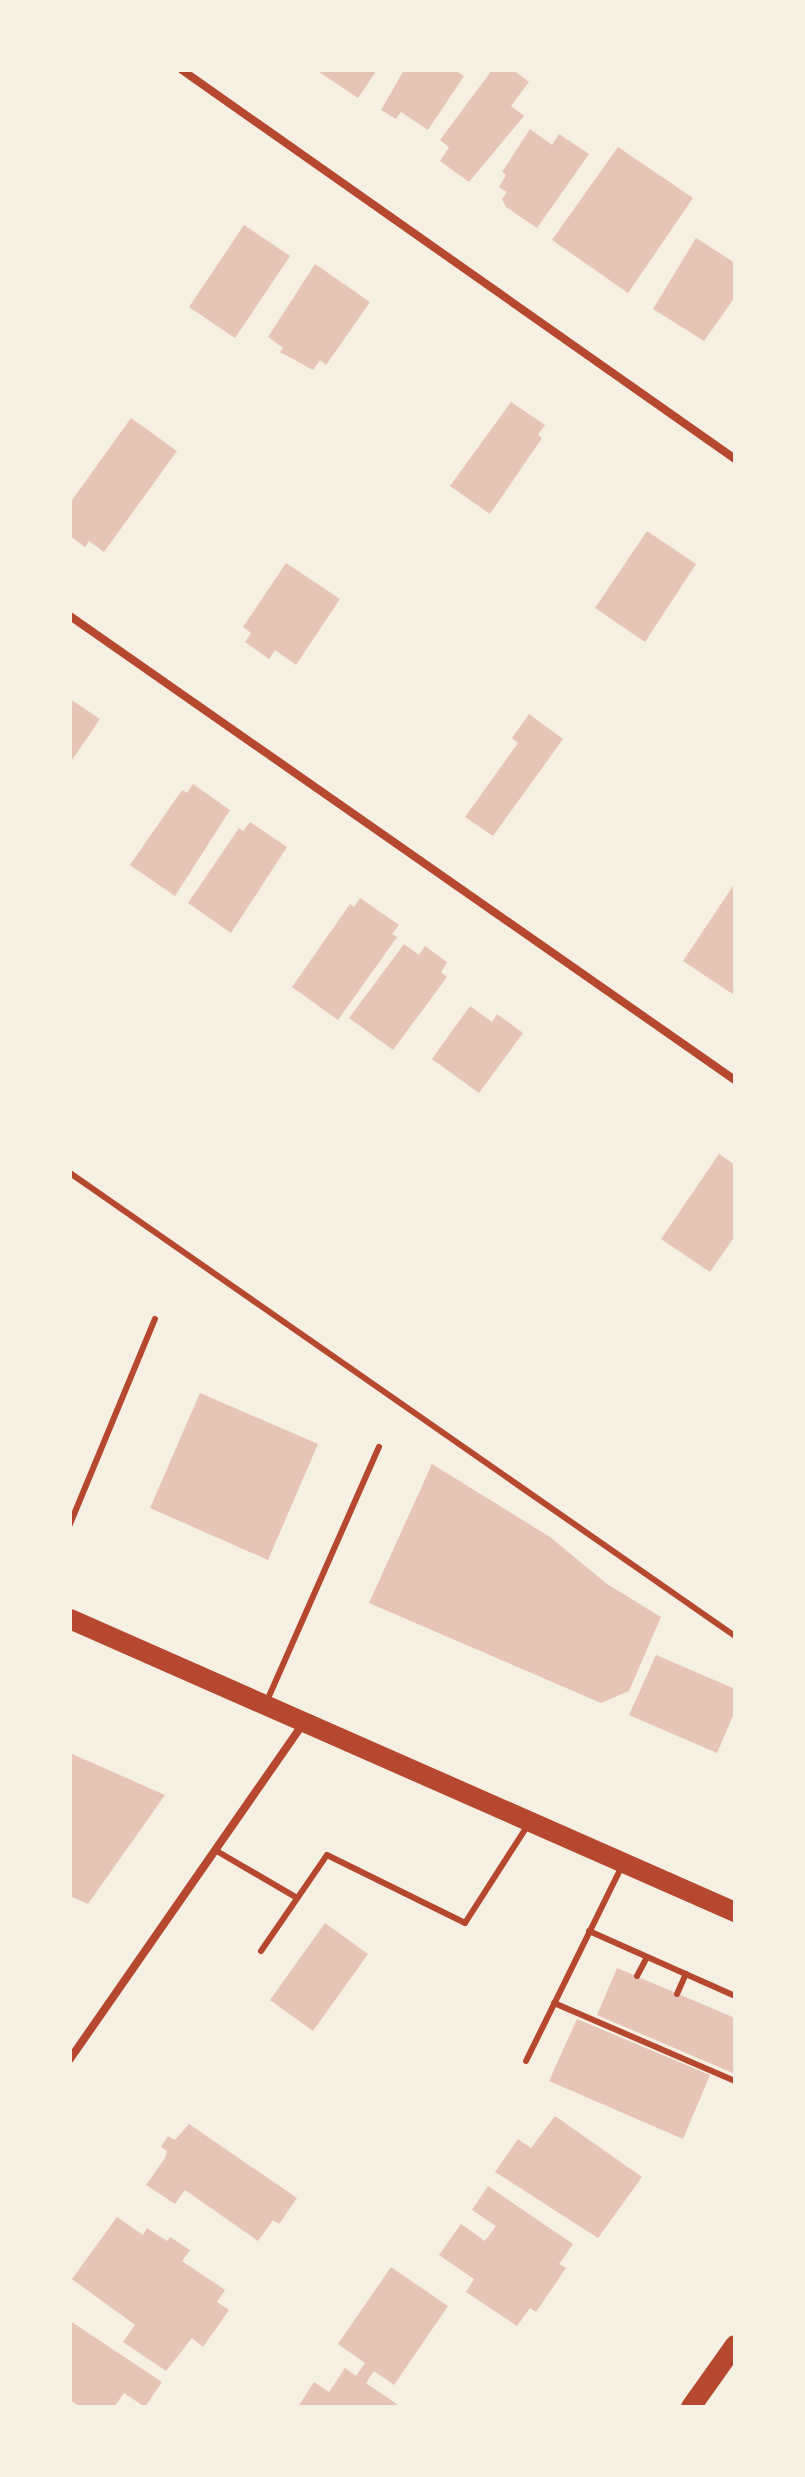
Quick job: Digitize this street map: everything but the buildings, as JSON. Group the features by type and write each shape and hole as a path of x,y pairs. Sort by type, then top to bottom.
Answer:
{"main road":[{"path":"70,1619 735,1912"},
{"path":"691,2407 735,2345"}],"street":[{"path":"182,70 735,459"},
{"path":"70,616 735,1080"},
{"path":"70,2059 303,1723"}],"lane":[{"path":"70,1173 735,1636"},
{"path":"70,1524 155,1319"},
{"path":"264,1706 379,1447"},
{"path":"261,1951 327,1855 465,1923 530,1822"},
{"path":"215,1850 297,1898"},
{"path":"526,2061 623,1863"},
{"path":"589,1931 735,1996"},
{"path":"637,1976 647,1957"},
{"path":"677,1994 686,1974"},
{"path":"554,2003 654,2042 721,2071 735,2081"}]}
